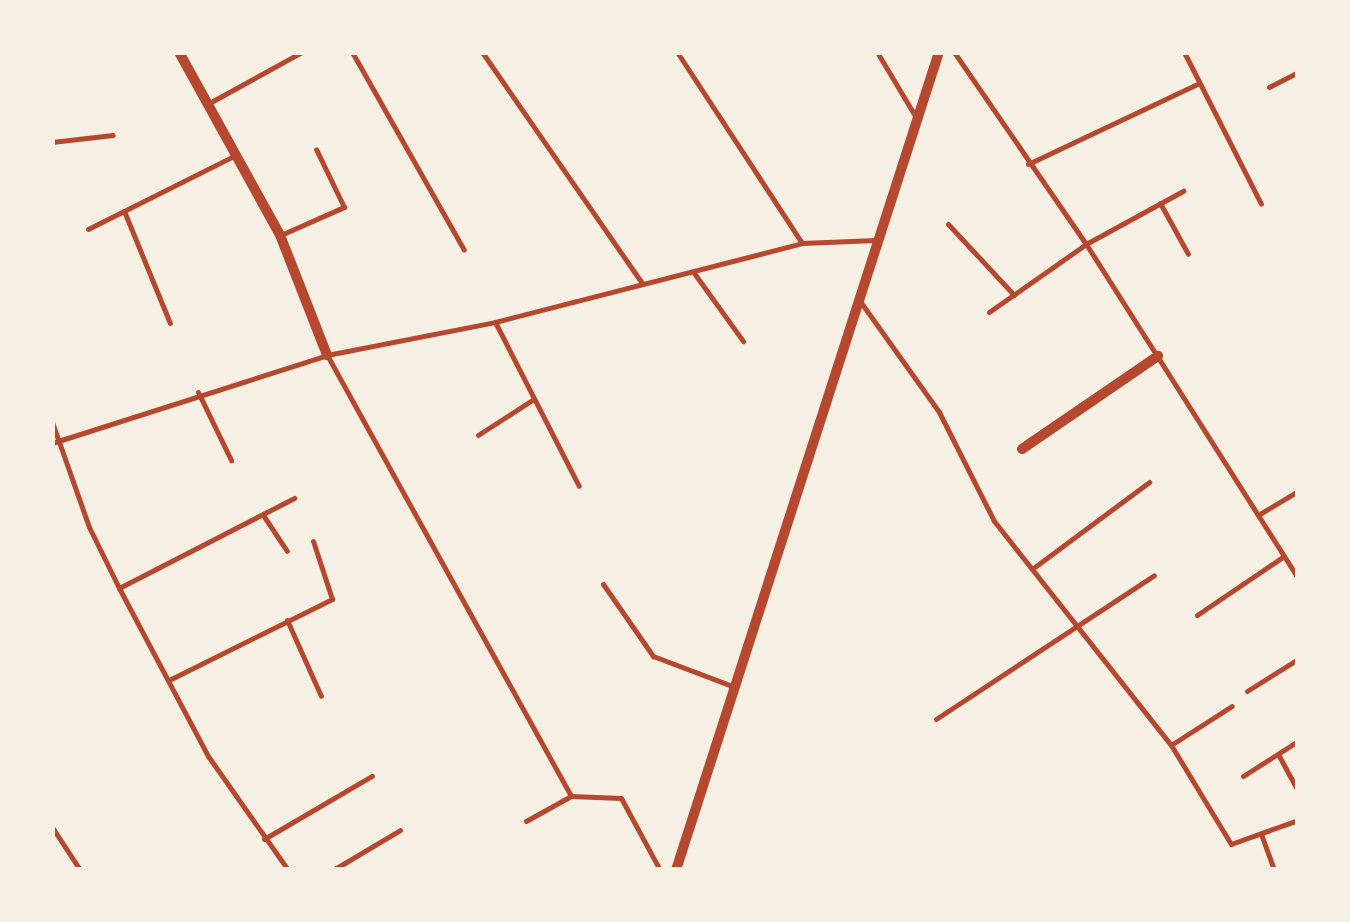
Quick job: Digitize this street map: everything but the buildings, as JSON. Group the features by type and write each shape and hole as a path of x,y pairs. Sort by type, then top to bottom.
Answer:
{"street":[{"path":"179,52 239,154 280,235 328,355"},
{"path":"676,870 732,686 862,304 940,52"},
{"path":"1022,449 1158,356"}],"lane":[{"path":"210,102 302,52"},
{"path":"352,52 464,250"},
{"path":"482,52 642,283"},
{"path":"677,52 802,243"},
{"path":"877,52 918,121"},
{"path":"954,52 1086,244 1298,578"},
{"path":"1184,52 1260,204"},
{"path":"1269,87 1298,72"},
{"path":"1028,164 1200,83"},
{"path":"52,142 113,135"},
{"path":"280,235 344,207 316,149"},
{"path":"88,229 239,154"},
{"path":"989,312 1086,244 1183,191"},
{"path":"1160,203 1188,254"},
{"path":"124,211 170,323"},
{"path":"948,224 1014,294"},
{"path":"54,442 198,392 328,355 495,322 802,243 881,240"},
{"path":"694,273 744,341"},
{"path":"862,304 939,412 994,522 1171,745 1232,844 1298,820"},
{"path":"495,322 579,486"},
{"path":"328,355 571,796"},
{"path":"198,392 231,460"},
{"path":"478,435 532,400"},
{"path":"52,422 54,442 119,588 208,756 288,870"},
{"path":"1032,569 1149,482"},
{"path":"1258,515 1298,491"},
{"path":"119,588 294,498"},
{"path":"263,516 287,551"},
{"path":"170,679 332,599 312,541"},
{"path":"1197,615 1284,556"},
{"path":"936,718 1154,574"},
{"path":"603,584 653,656 732,686"},
{"path":"287,620 321,696"},
{"path":"1246,691 1298,659"},
{"path":"1171,745 1232,706"},
{"path":"1244,776 1298,742"},
{"path":"1278,754 1298,791"},
{"path":"264,838 372,776"},
{"path":"526,821 571,796 620,798 660,870"},
{"path":"52,827 80,870"},
{"path":"333,870 400,830"},
{"path":"1261,834 1274,870"}]}
